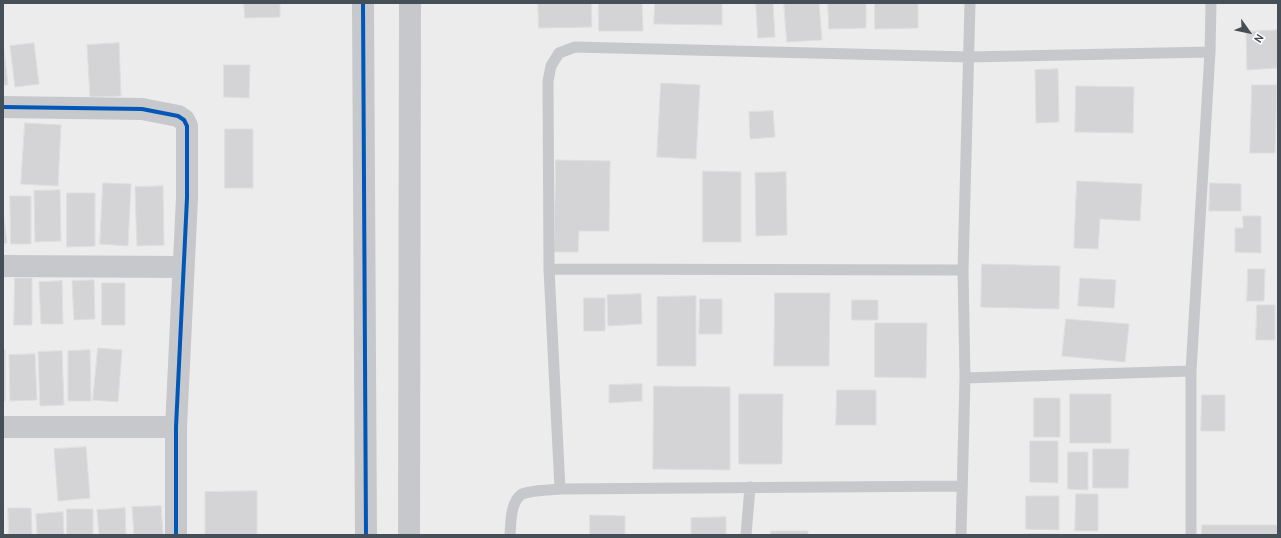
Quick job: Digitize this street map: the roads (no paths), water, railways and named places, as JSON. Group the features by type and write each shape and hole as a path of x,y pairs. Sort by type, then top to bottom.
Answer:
{"street":[{"path":"363,3 366,535"},
{"path":"409,535 410,3"},
{"path":"3,107 142,109 178,116 184,120 187,126 188,182 176,427 176,535"},
{"path":"3,266 183,267"},
{"path":"3,427 176,427"}],"lane":[{"path":"961,535 965,378 963,270 970,3"},
{"path":"1191,535 1192,371 1210,52 1211,3"},
{"path":"560,489 549,269 548,81 551,66 558,53 575,47 969,57 1210,52"},
{"path":"549,269 963,270"},
{"path":"965,378 1192,371"},
{"path":"510,535 511,517 515,503 522,495 532,492 560,489 962,486"},
{"path":"746,535 750,487"}]}
